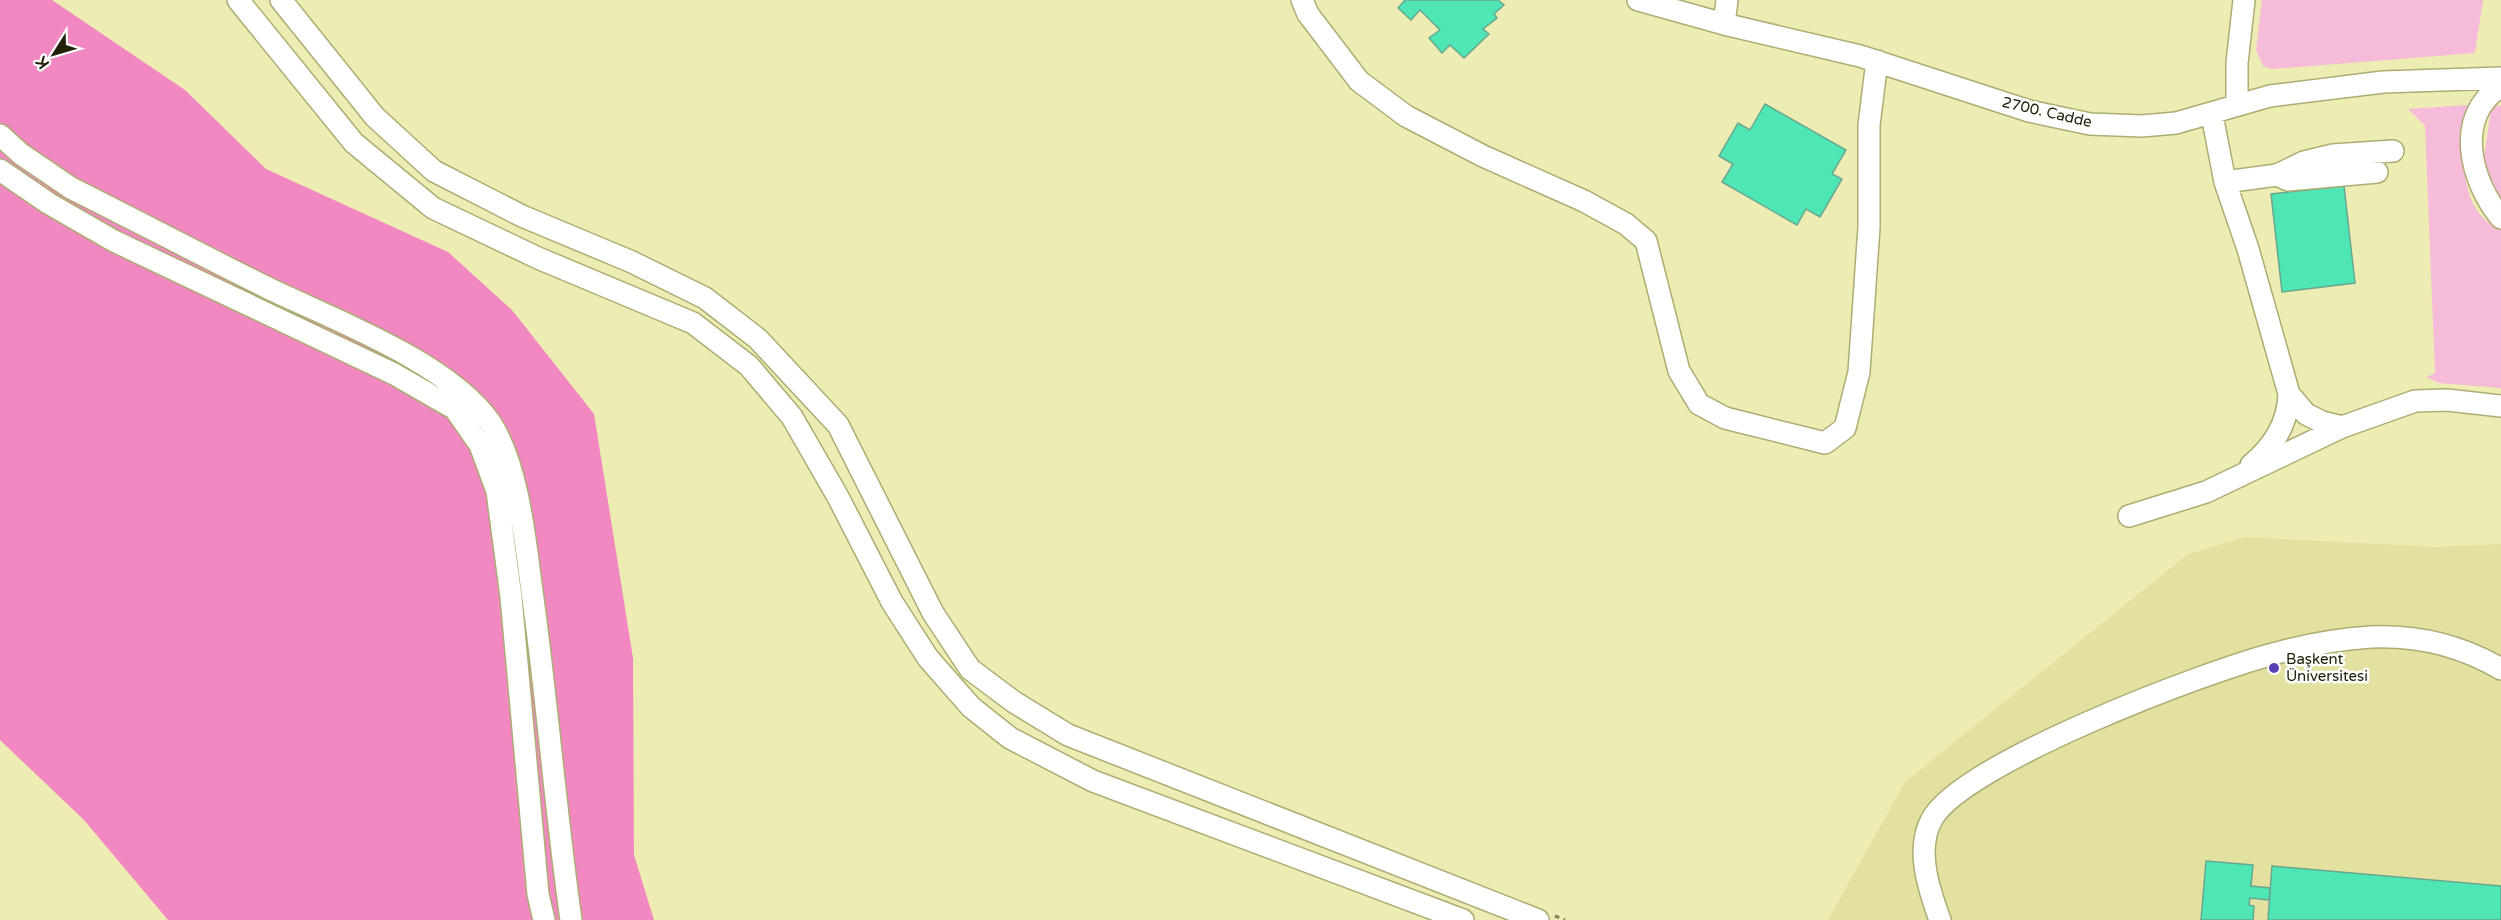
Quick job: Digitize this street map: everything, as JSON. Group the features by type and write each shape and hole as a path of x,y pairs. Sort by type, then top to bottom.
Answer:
{"street":[{"path":"238,0 354,143 433,208 538,258 693,323 749,366 792,417 838,497 892,603 928,658 971,707 1010,738 1093,781 1463,920"},
{"path":"280,0 375,117 434,171 522,216 632,262 705,298 758,339 838,425 933,613 970,669 1014,702 1068,735 1538,920"},
{"path":"1302,0 1308,14 1359,81 1406,116 1483,156 1584,201 1626,224 1646,241 1679,371 1699,404 1725,418 1825,443 1845,428 1859,372 1869,227 1869,124 1877,61"},
{"name":"2700. Cadde","path":"1638,0 1724,24 1877,61 2029,111 2090,124 2142,126 2176,123 2212,115 2237,104 2298,92 2383,82 2501,78"},
{"path":"1724,24 1727,0"},
{"path":"2237,104 2236,63 2244,0"},
{"path":"2501,86 2492,92 2477,113 2470,149 2479,184 2488,202 2501,218"},
{"path":"2212,115 2225,182 2248,249 2289,394 2288,414 2279,433 2254,463 2229,481"},
{"path":"0,135 21,154 70,188 415,360 471,399 489,422 503,445 523,522 542,659 561,852 571,920"},
{"path":"2225,182 2277,175 2304,162 2332,155 2393,151"},
{"path":"0,170 48,203 114,241 394,374 455,409 480,445 497,491 511,597 538,894 544,920"},
{"path":"2277,175 2288,180 2377,172"},
{"path":"2289,394 2306,414 2342,427"},
{"path":"2129,516 2206,492 2342,427 2415,401 2447,400 2501,406"},
{"path":"1940,920 1928,884 1925,849 1928,825 1944,802 1979,777 2026,752 2163,691 2277,652 2368,638 2404,638 2461,648 2501,669"}],"shaded area":[{"path":"0,0 52,0 185,90 266,169 448,252 512,310 594,414 633,658 634,855 654,920 168,920 84,820 0,740"},
{"path":"2262,0 2483,0 2475,53 2272,69 2263,66 2256,50"},
{"path":"2468,105 2464,157 2469,192 2475,208 2486,221 2501,230 2501,388 2439,383 2426,377 2435,373 2425,126 2408,109"},
{"path":"2492,105 2501,106 2501,209 2481,175"},
{"name":"Başkent Üniversitesi","path":"2245,537 2437,547 2501,544 2501,920 1828,920 1905,782 2188,554"}],"building":[{"path":"1405,0 1498,0 1504,5 1494,14 1497,18 1483,29 1489,34 1464,58 1450,45 1442,53 1429,38 1440,30 1420,10 1411,20 1398,8"},
{"path":"1765,104 1846,150 1832,174 1842,179 1820,217 1806,209 1797,225 1722,182 1733,164 1719,156 1738,123 1750,130"},
{"path":"2344,186 2355,283 2282,292 2271,194"},
{"path":"2206,861 2253,865 2251,886 2270,888 2269,900 2250,898 2249,905 2254,906 2253,920 2201,920"},
{"path":"2272,866 2501,886 2501,920 2268,920"}],"place":[{"name":"Başkent Üniversitesi","path":"2274,668"}]}
